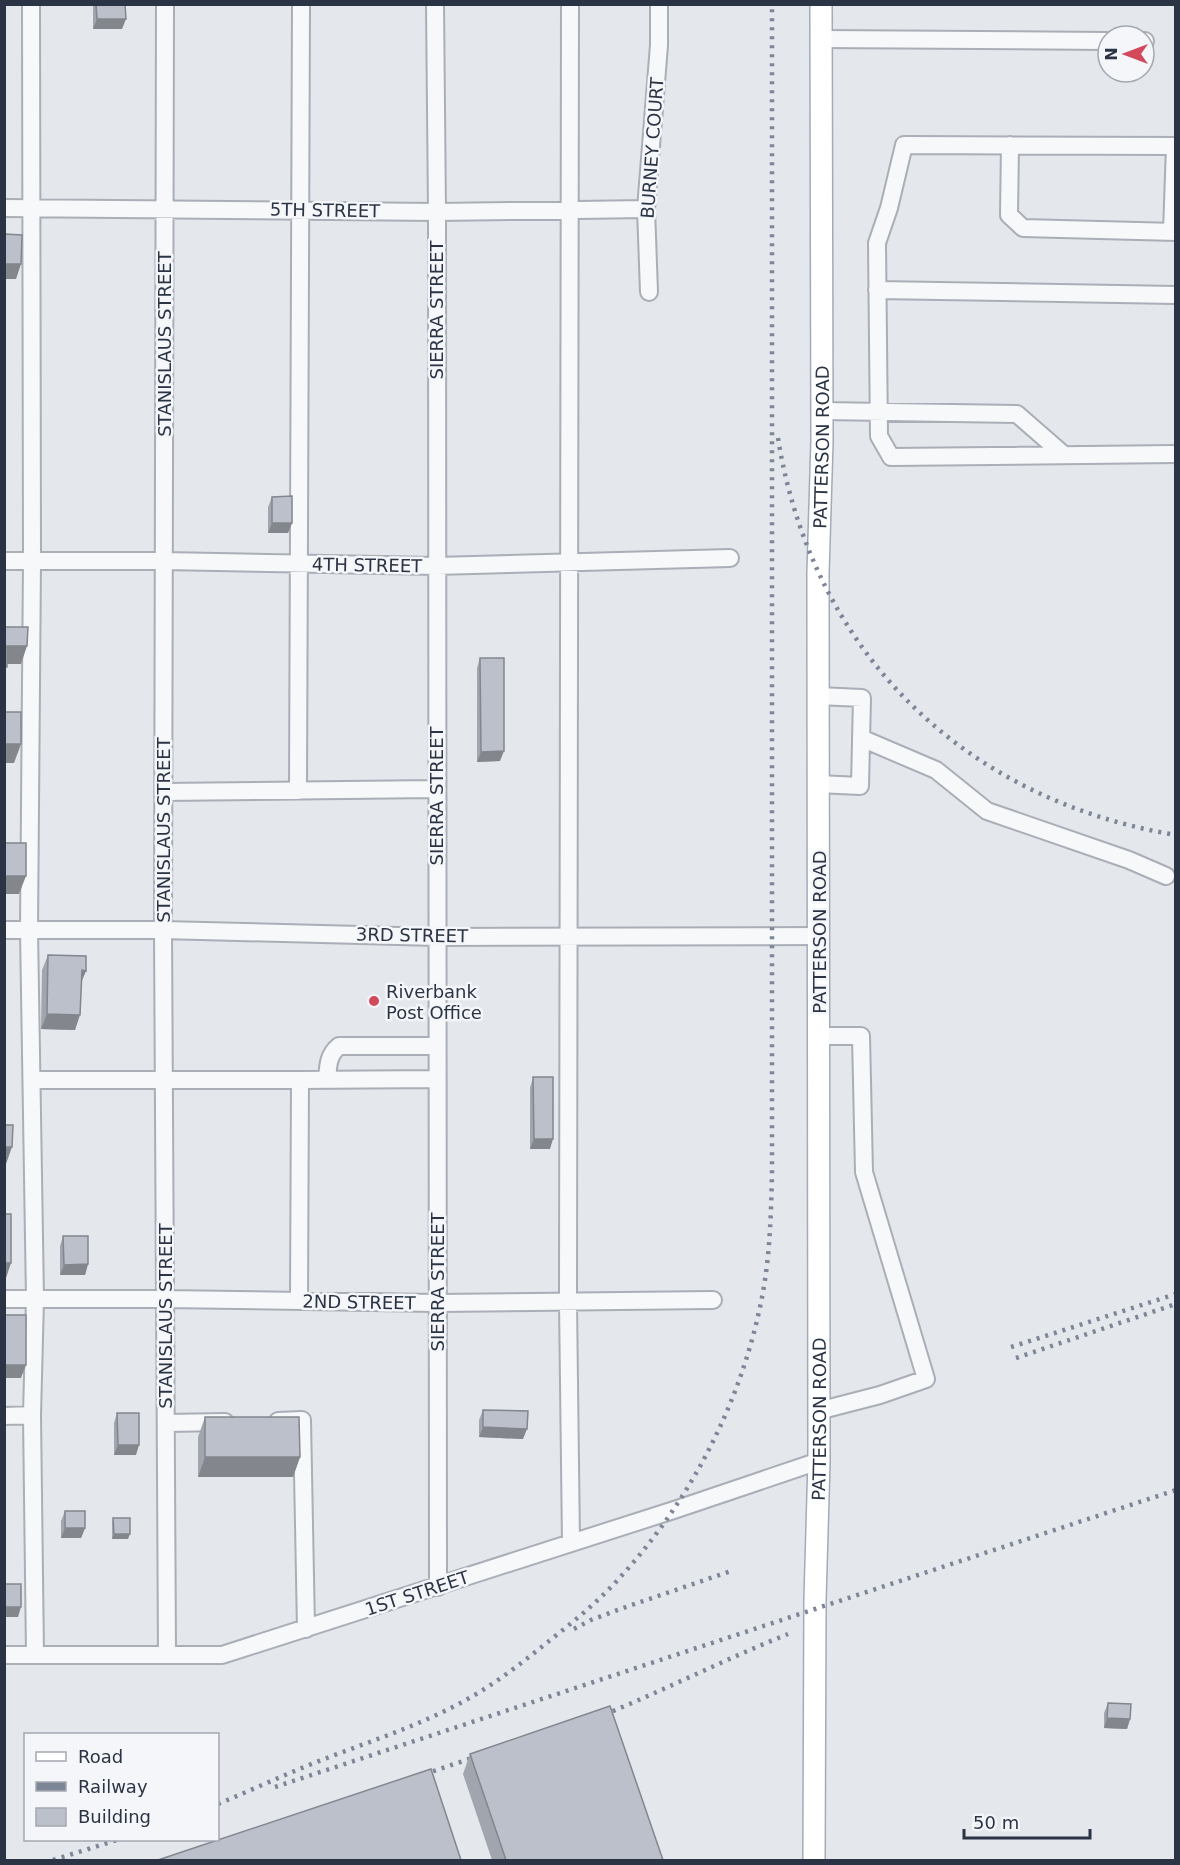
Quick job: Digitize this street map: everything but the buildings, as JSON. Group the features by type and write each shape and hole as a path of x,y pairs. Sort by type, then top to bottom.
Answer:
{"main road":[{"name":"PATTERSON ROAD","path":"814,1860 815,1600 819,1461 818,553 822,411 821,4"}],"street":[{"path":"32,4 32,561 29,930 35,1299 32,1414 35,1655"},
{"name":"STANISLAUS STREET","path":"165,4 163,930 167,1655"},
{"path":"298,791 301,4"},
{"name":"SIERRA STREET","path":"435,4 438,1587"},
{"path":"570,4 568,1302 571,1543"},
{"name":"BURNEY COURT","path":"649,292 646,209 659,45 659,4"},
{"path":"821,39 1096,41"},
{"path":"1010,145 1009,215 1023,228 1174,232 1175,146 1010,145 904,145 889,208 877,243 879,436 891,457 1176,454"},
{"name":"5TH STREET","path":"4,208 437,212 646,209"},
{"path":"877,290 1176,295"},
{"path":"822,411 1017,414 1064,455"},
{"name":"4TH STREET","path":"4,561 164,561 436,566 730,558"},
{"path":"818,696 862,698 860,786 818,784"},
{"path":"861,738 936,770 987,811 1129,860 1166,876"},
{"path":"163,792 436,789"},
{"name":"3RD STREET","path":"4,930 163,930 437,937 819,936"},
{"path":"818,1411 880,1395 926,1379 864,1172 861,1036 819,1036"},
{"path":"327,1080 328,1060 339,1046 437,1046"},
{"path":"32,1080 164,1082 437,1079"},
{"path":"299,1301 300,1080"},
{"name":"2ND STREET","path":"4,1299 437,1303 713,1300"},
{"path":"4,1416 32,1414"},
{"path":"166,1423 302,1420 306,1629"},
{"name":"1ST STREET","path":"4,1655 222,1655 438,1587 819,1461"}],"railway":[{"path":"219,1804 313,1763 423,1721 460,1703 528,1658 571,1623 613,1585 666,1521 689,1486 709,1449 742,1373 763,1292 770,1233 772,1174 772,4"},
{"path":"778,438 796,515 825,585 863,648 910,703 965,750 1029,788 1099,817 1176,835"},
{"path":"1011,1347 1176,1294"},
{"path":"1016,1358 1176,1304"},
{"path":"275,1787 1176,1490"},
{"path":"574,1629 623,1608 734,1570"},
{"path":"596,1718 788,1634"},
{"path":"416,1777 484,1754"},
{"path":"53,1860 114,1841"}],"place":[{"name":"Riverbank Post Office","path":"374,1001"}]}
